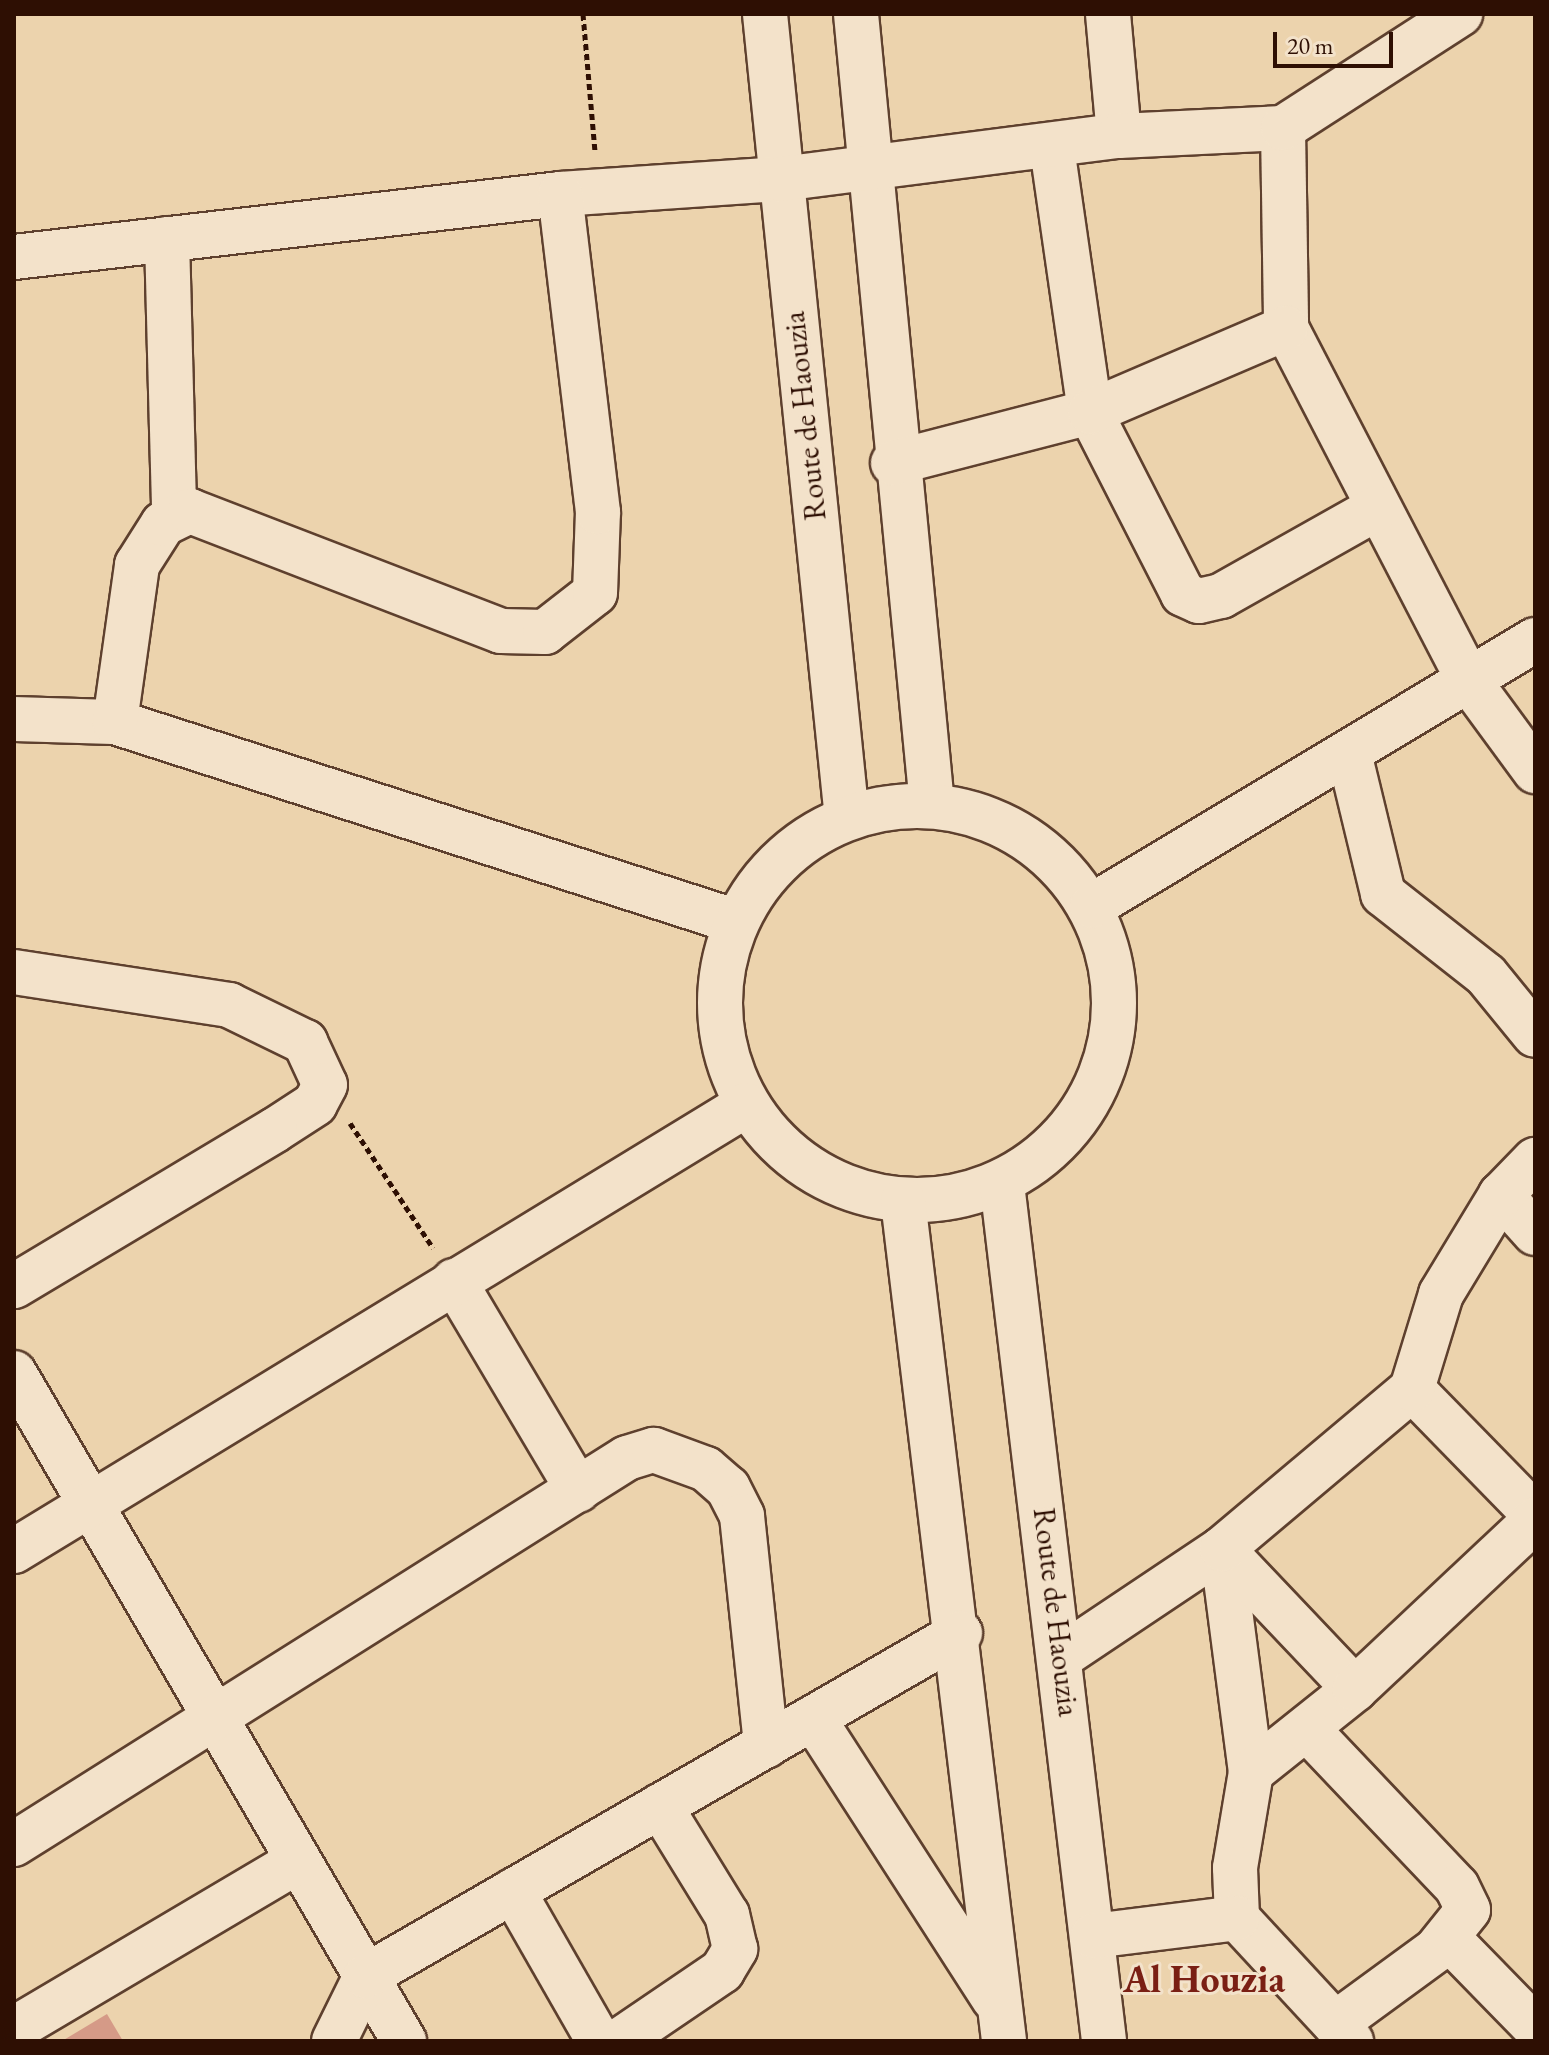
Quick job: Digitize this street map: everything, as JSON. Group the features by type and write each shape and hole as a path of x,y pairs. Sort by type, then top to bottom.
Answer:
{"street":[{"name":"Route de Haouzia","path":"765,14 847,818"},
{"path":"856,14 893,463 932,805"},
{"path":"1108,14 1119,136"},
{"path":"14,257 579,193 781,179 1052,148 1119,136 1283,128 1460,14"},
{"path":"1283,128 1286,328 1469,681 1535,771"},
{"path":"1052,148 1090,412 1174,583 1199,601 1377,508"},
{"path":"174,515 205,515 501,631 545,632 572,618 595,593 601,563 579,193"},
{"path":"115,722 137,565 174,515 167,239"},
{"path":"893,463 1090,412 1286,328"},
{"path":"1092,906 1535,640"},
{"path":"14,719 115,722 737,922"},
{"path":"1349,753 1383,894 1486,975 1535,1035"},
{"path":"932,805 995,820 1051,855 1092,906 1114,970 1114,1038 1090,1101 1047,1154 1002,1184 947,1200 903,1201 841,1187 787,1154 746,1105 723,1046 720,982 737,922 782,860 847,818 932,805"},
{"path":"14,972 229,1005 305,1042 325,1085 315,1104 14,1286"},
{"path":"14,1551 746,1105"},
{"path":"1062,1656 1222,1549 1412,1389 1441,1294 1501,1195 1535,1160"},
{"name":"Route de Haouzia","path":"1002,1184 1062,1656 1104,2041"},
{"path":"1501,1195 1535,1233"},
{"path":"903,1201 960,1633 1001,2024"},
{"path":"454,1281 578,1490"},
{"path":"14,1373 88,1505 404,2041"},
{"path":"1251,1772 1308,1730 1355,1689 1535,1518 1412,1389"},
{"path":"14,1844 578,1490 654,1450 706,1469 728,1488 742,1516 766,1746"},
{"path":"1222,1549 1355,1689"},
{"path":"1222,1549 1251,1772 1235,1868 1237,1918 1343,2032 1463,1923 1467,1899 1308,1730"},
{"path":"334,2041 366,1976 960,1633"},
{"path":"813,1718 1001,2024"},
{"path":"619,2041 722,1971 735,1949 727,1915 660,1806"},
{"path":"14,2029 298,1861"},
{"path":"513,1891 599,2041"},
{"path":"1093,1936 1237,1918"},
{"path":"1448,1938 1535,2027"}],"path":[{"path":"579,193 583,14"},
{"path":"325,1085 454,1281"}],"building":[{"path":"107,2014 123,2041 62,2041"}],"district":[{"name":"Al Houzia","path":"1204,1979"}]}
